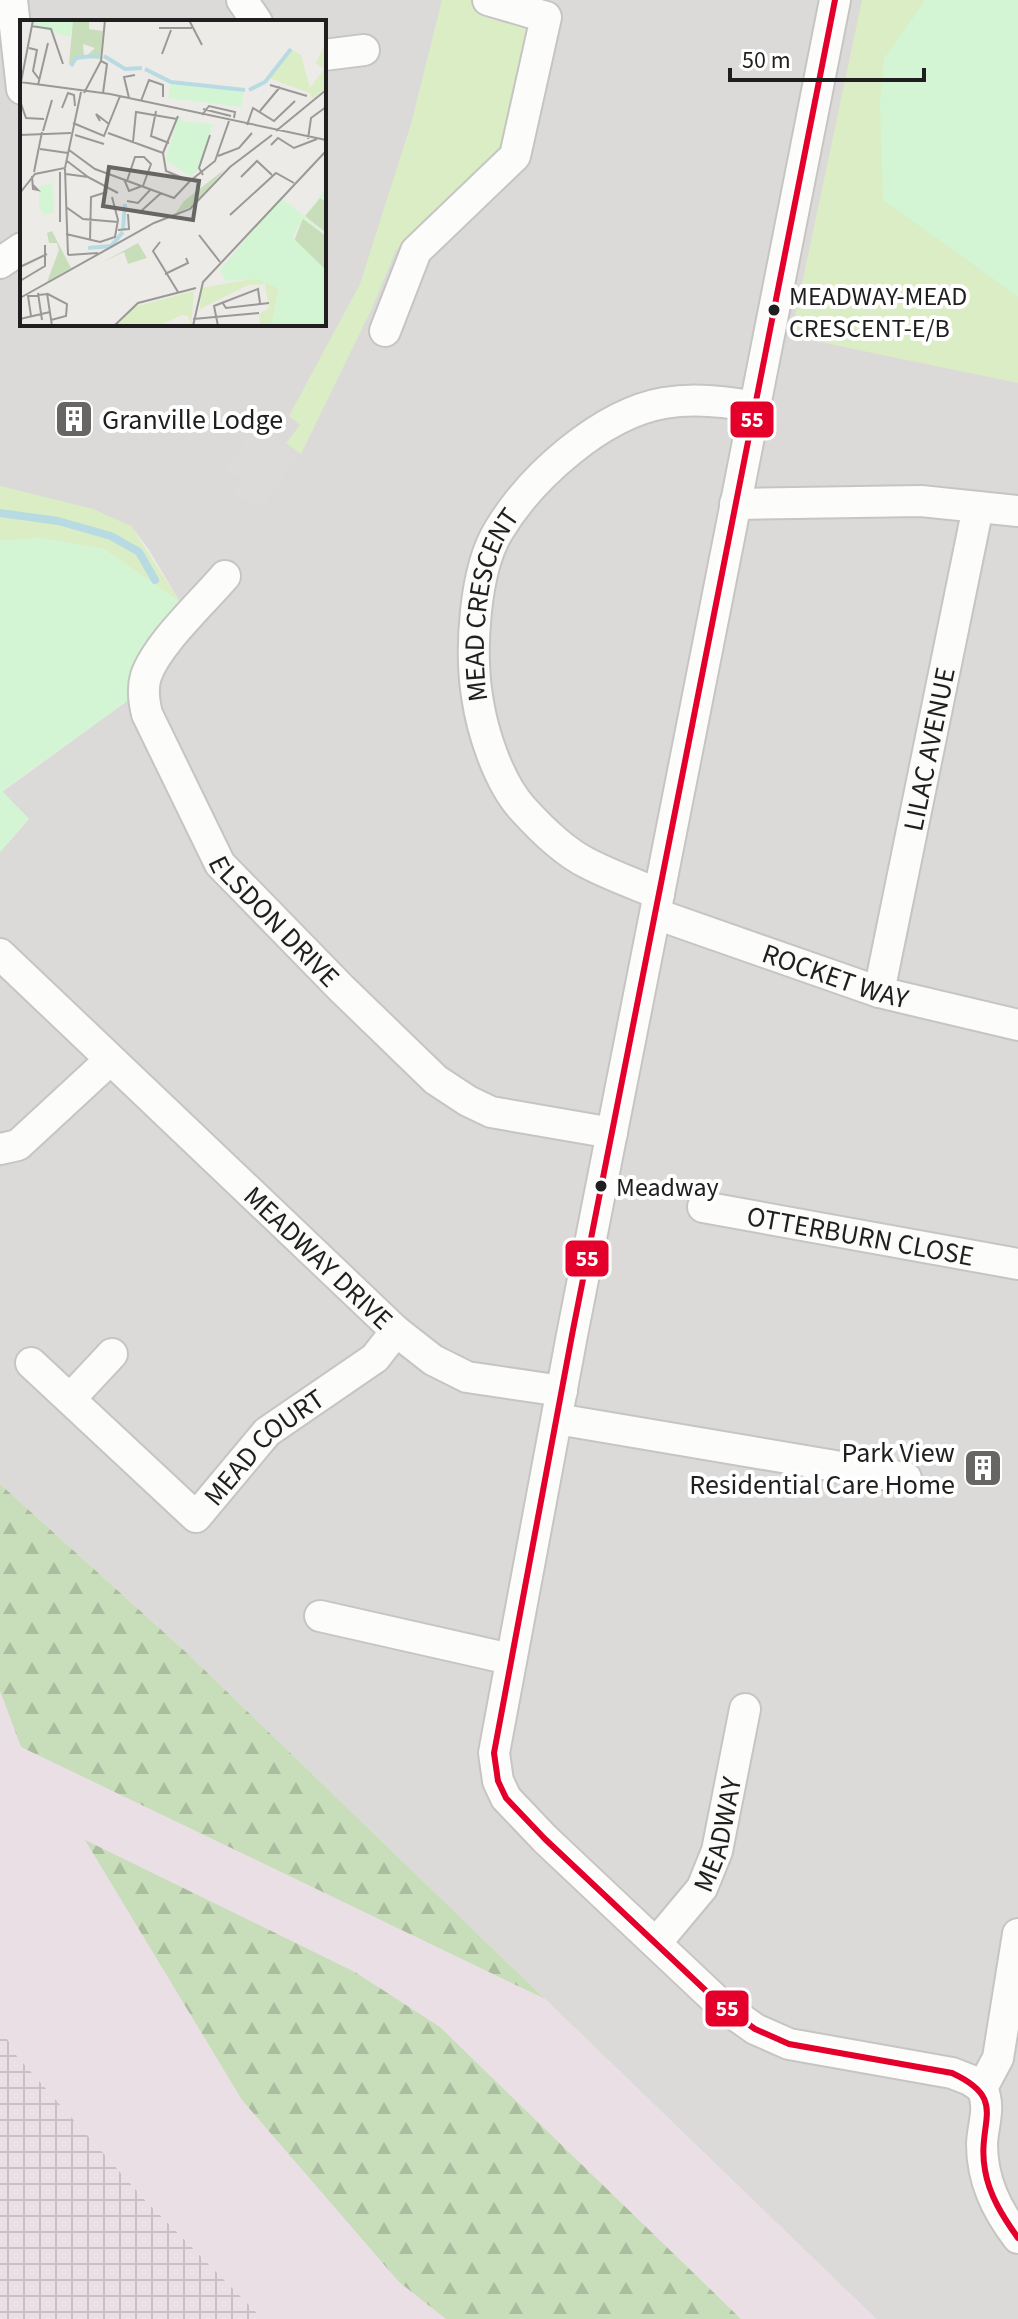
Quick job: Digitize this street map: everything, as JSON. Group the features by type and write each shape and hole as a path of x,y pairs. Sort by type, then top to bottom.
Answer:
{"street":[{"path":"12,0 20,71"},
{"path":"242,0 256,20"},
{"path":"385,331 416,251 515,156 548,9 488,0"},
{"path":"835,0 559,1405 494,1753 498,1781 506,1798 545,1839 720,2004 755,2029 789,2044 952,2073 982,2088 988,2116 982,2145 987,2181 996,2206 1018,2238"},
{"path":"326,55 364,50"},
{"path":"0,263 20,249"},
{"name":"MEAD CRESCENT","path":"658,904 584,862 552,838 520,806 500,771 481,724 473,673 474,625 480,582 497,532 521,500 550,469 599,429 662,403 708,400 754,407"},
{"path":"735,504 921,501 1018,511"},
{"name":"LILAC AVENUE","path":"879,992 978,507"},
{"name":"ELSDON DRIVE","path":"225,576 158,653 145,678 143,696 147,714 220,864 436,1080 491,1112 612,1133"},
{"name":"ROCKET WAY","path":"658,904 879,992 1018,1025"},
{"name":"MEADWAY DRIVE","path":"0,954 396,1331 433,1360 467,1377 559,1405"},
{"path":"0,1149 18,1145 110,1060"},
{"name":"OTTERBURN CLOSE","path":"703,1207 1018,1264"},
{"name":"MEAD COURT","path":"31,1363 196,1517 267,1432 375,1358 396,1331"},
{"path":"70,1399 112,1354"},
{"path":"559,1405 906,1478"},
{"path":"320,1616 510,1659"},
{"name":"MEADWAY","path":"656,1943 702,1888 717,1851 745,1709"},
{"path":"982,2088 998,2058 1018,1934"}],"shaded area":[{"path":"0,0 1018,0 1018,2319 876,2319 189,1655 0,1484 0,852 29,819 2,792 127,701 138,662 180,602 131,526 0,486"},
{"path":"256,426 299,457 259,511 233,492 241,480 225,469"},
{"path":"0,1691 21,1747 545,1999 876,2319 741,2319 440,2027 355,1972 86,1841 242,2100 399,2282 446,2319 263,2319 145,2200 17,2056 0,2026"},
{"path":"0,2026 17,2056 145,2200 263,2319 0,2319"}],"green space":[{"path":"442,0 472,0 523,24 528,35 511,137 500,153 396,250 373,306 301,454 286,443 300,425 289,416 360,284 411,124"},
{"path":"862,0 925,0 884,58 883,200 1018,297 1018,383 791,336"},
{"path":"925,0 1018,0 1018,297 883,200 880,104 884,58"},
{"path":"0,486 93,509 131,526 180,602 104,549 42,538 0,541"},
{"path":"42,538 104,549 180,602 138,662 127,701 2,791 29,819 0,852 0,541"},
{"path":"0,1484 189,1655 545,1999 21,1747 0,1691"},
{"path":"85,1840 355,1972 440,2027 741,2319 446,2319 399,2282 242,2100"}],"waterway":[{"path":"0,513 58,521 111,536 139,552 155,580"}],"transit line":[{"name":"55","path":"835,0 572,1335 494,1753 498,1781 506,1798 545,1839 720,2004 755,2029 789,2044 952,2073 970,2083 986,2103 983,2153 987,2179 997,2206 1018,2238"}],"place":[{"name":"MEADWAY-MEAD CRESCENT-E/B","path":"774,310"},
{"name":"Granville Lodge","path":"74,419"},
{"name":"Meadway","path":"601,1186"},
{"name":"Park View Residential Care Home","path":"983,1468"}]}
